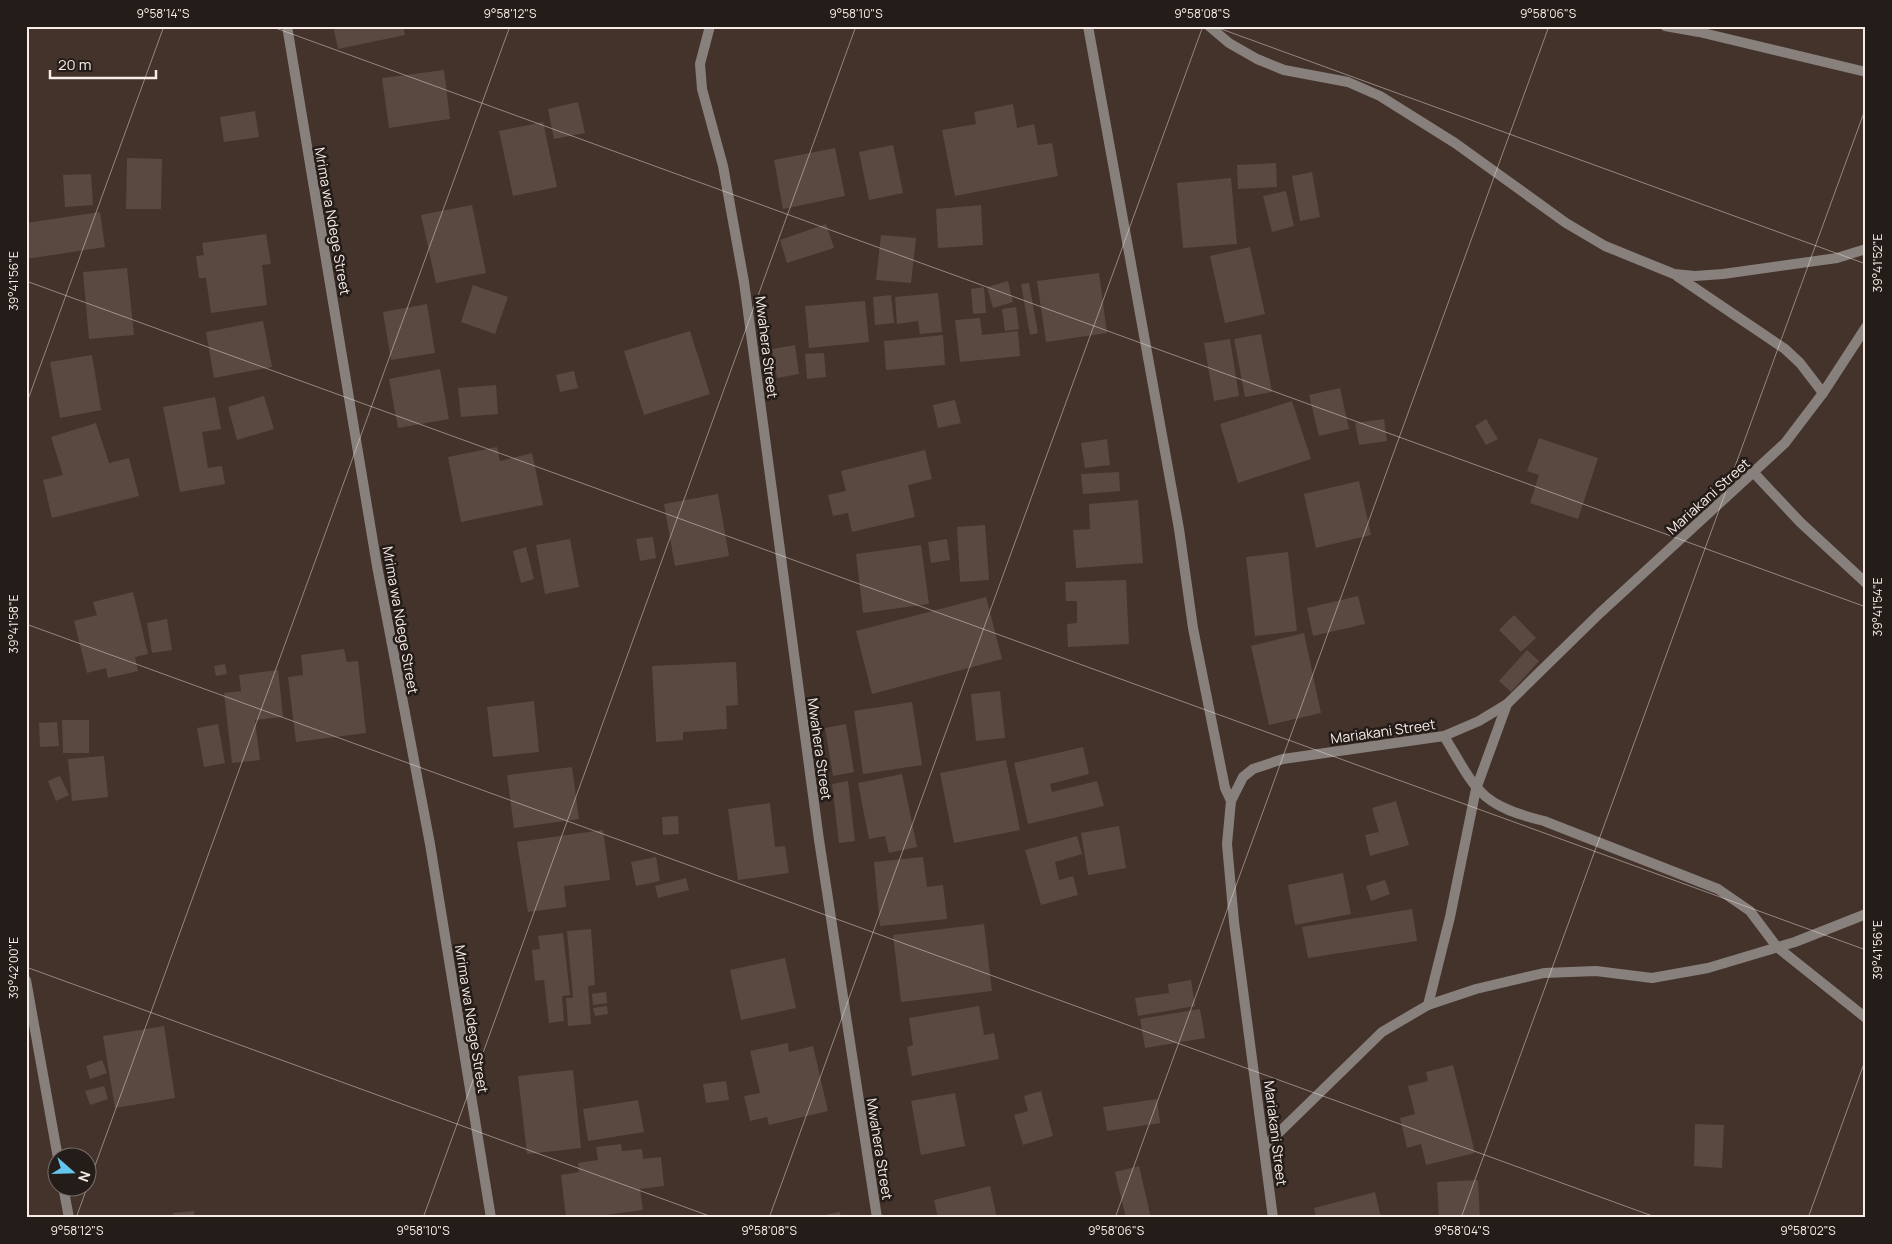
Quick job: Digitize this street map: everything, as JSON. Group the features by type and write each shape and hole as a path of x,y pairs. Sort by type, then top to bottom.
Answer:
{"street":[{"name":"Mrima wa Ndege Street","path":"287,26 376,556 430,844 491,1218"},
{"name":"Mwahera Street","path":"710,26 700,64 702,89 723,166 744,282 818,840 877,1218"},
{"path":"1088,26 1179,529 1193,628 1225,788 1232,801"},
{"path":"1209,26 1229,43 1257,59 1284,70 1348,82 1380,96 1455,143 1566,223 1598,242 1640,262 1674,274 1696,276 1732,272 1836,258 1866,249"},
{"path":"1665,26 1699,32 1866,72"},
{"path":"1674,274 1785,349 1800,363 1823,393"},
{"name":"Mariakani Street","path":"1273,1218 1234,922 1227,844 1232,801 1243,778 1253,769 1283,759 1444,736 1479,721 1507,704 1600,613 1785,443 1823,393 1866,327"},
{"path":"1754,473 1800,522 1866,583"},
{"path":"1428,1005 1450,918 1476,789 1507,704"},
{"path":"1444,736 1476,789 1492,804 1515,814 1544,821 1718,889 1750,911 1777,947 1866,1018"},
{"path":"1264,1147 1382,1032 1428,1005 1476,989 1544,973 1596,971 1652,978 1708,968 1842,925 1866,914"},
{"path":"26,980 56,1146"},
{"path":"65,1196 69,1218"}],"building":[{"path":"333,26 403,26 405,35 338,49"},
{"path":"444,70 450,119 389,128 382,78"},
{"path":"578,102 585,133 554,139 548,109"},
{"path":"1013,104 1017,128 1034,124 1038,145 1052,143 1058,176 955,196 942,130 976,124 974,112"},
{"path":"255,111 259,137 224,142 220,117"},
{"path":"543,122 557,187 513,196 499,131"},
{"path":"893,145 903,193 869,200 859,152"},
{"path":"835,148 845,196 783,209 774,160"},
{"path":"127,158 162,159 161,209 126,209"},
{"path":"1276,163 1277,187 1238,189 1237,165"},
{"path":"1312,172 1320,217 1300,221 1292,176"},
{"path":"91,174 93,205 65,207 63,175"},
{"path":"1231,178 1237,244 1183,248 1177,183"},
{"path":"1286,191 1294,226 1272,232 1263,196"},
{"path":"472,205 486,273 436,283 421,215"},
{"path":"981,205 983,245 938,248 936,209"},
{"path":"100,212 105,247 26,259 26,223"},
{"path":"826,224 834,248 787,263 780,240"},
{"path":"266,234 271,264 262,265 267,305 211,313 206,278 199,278 196,256 204,255 202,243"},
{"path":"881,235 916,238 911,283 876,280"},
{"path":"1250,247 1265,314 1225,323 1210,256"},
{"path":"127,268 134,335 89,339 83,272"},
{"path":"1099,273 1107,333 1046,342 1037,281"},
{"path":"1008,281 1013,302 993,308 987,287"},
{"path":"1029,283 1038,333 1030,335 1021,284"},
{"path":"473,285 508,297 495,334 461,322"},
{"path":"984,287 986,313 973,314 971,289"},
{"path":"938,293 942,332 920,334 918,321 897,324 895,297"},
{"path":"891,295 894,323 875,325 873,297"},
{"path":"865,301 869,342 809,348 805,306"},
{"path":"427,304 435,353 391,360 383,312"},
{"path":"1016,307 1019,329 1005,331 1002,309"},
{"path":"980,318 982,335 1018,331 1020,356 960,362 955,320"},
{"path":"263,321 272,367 214,378 206,332"},
{"path":"690,331 710,394 644,415 624,351"},
{"path":"1261,334 1272,392 1245,397 1234,339"},
{"path":"943,335 945,365 886,370 884,341"},
{"path":"1230,339 1239,396 1214,401 1204,343"},
{"path":"795,345 799,374 777,378 772,349"},
{"path":"824,353 826,377 807,379 805,354"},
{"path":"92,355 101,410 60,418 50,362"},
{"path":"440,369 449,419 398,428 389,379"},
{"path":"574,371 578,388 560,392 556,375"},
{"path":"496,385 498,414 461,417 458,388"},
{"path":"1340,388 1349,429 1319,436 1309,395"},
{"path":"264,396 274,429 237,440 228,407"},
{"path":"215,397 221,429 202,432 208,468 222,466 225,484 180,492 163,407"},
{"path":"955,400 961,423 938,428 933,405"},
{"path":"1292,401 1311,459 1238,483 1220,424"},
{"path":"1384,419 1387,441 1359,445 1355,423"},
{"path":"1486,419 1498,439 1486,445 1475,426"},
{"path":"96,423 109,463 129,458 139,496 52,518 43,480 63,475 51,437"},
{"path":"1539,438 1598,458 1578,519 1530,503 1539,475 1527,471"},
{"path":"1107,439 1110,465 1085,468 1081,443"},
{"path":"497,447 500,461 532,453 543,505 461,522 448,457"},
{"path":"925,450 932,479 908,485 915,517 852,532 848,513 833,516 828,495 846,491 841,471"},
{"path":"1119,472 1120,491 1083,494 1081,474"},
{"path":"1359,481 1371,535 1316,548 1304,494"},
{"path":"718,494 729,556 675,566 664,504"},
{"path":"1138,500 1143,563 1076,568 1073,530 1090,529 1089,504"},
{"path":"985,525 989,580 960,582 957,527"},
{"path":"653,537 656,558 640,561 636,539"},
{"path":"570,539 579,587 545,594 536,545"},
{"path":"947,539 950,560 931,563 928,542"},
{"path":"921,545 929,604 863,613 856,554"},
{"path":"526,547 534,579 521,583 513,551"},
{"path":"1288,552 1297,631 1255,636 1246,557"},
{"path":"1126,580 1129,644 1068,647 1067,624 1077,623 1077,601 1066,601 1065,582"},
{"path":"133,592 148,654 135,657 138,671 108,678 106,668 87,673 74,621 97,615 93,602"},
{"path":"1358,596 1365,624 1313,636 1307,608"},
{"path":"986,597 1002,659 872,694 856,631"},
{"path":"1514,615 1536,638 1521,652 1499,630"},
{"path":"167,619 172,650 152,653 147,623"},
{"path":"1304,633 1321,713 1269,725 1251,646"},
{"path":"344,649 347,662 358,661 366,733 296,742 288,677 303,675 301,655"},
{"path":"1527,650 1539,661 1511,692 1499,681"},
{"path":"736,662 738,705 726,706 727,729 683,732 683,740 656,742 652,666"},
{"path":"225,664 227,674 216,676 214,666"},
{"path":"278,670 283,717 255,720 260,760 232,763 224,693 241,691 239,675"},
{"path":"1000,691 1005,738 976,741 971,694"},
{"path":"534,701 539,752 493,757 487,707"},
{"path":"912,702 922,765 863,774 854,711"},
{"path":"62,720 89,720 89,753 63,753"},
{"path":"57,722 59,746 40,747 39,723"},
{"path":"218,724 225,763 204,767 197,728"},
{"path":"846,724 854,772 833,776 825,728"},
{"path":"1083,747 1089,774 1050,784 1052,792 1097,781 1104,806 1028,824 1014,763"},
{"path":"104,756 108,797 72,801 68,759"},
{"path":"1006,760 1020,830 954,843 940,773"},
{"path":"572,767 579,819 514,828 507,775"},
{"path":"902,774 917,847 889,853 885,836 869,839 858,783"},
{"path":"60,776 69,795 56,801 48,781"},
{"path":"848,781 855,841 839,843 832,784"},
{"path":"1396,801 1409,845 1370,856 1365,835 1379,832 1372,808"},
{"path":"770,803 775,847 785,846 789,873 738,880 728,809"},
{"path":"678,816 679,834 663,835 662,817"},
{"path":"1119,826 1126,868 1088,875 1081,833"},
{"path":"603,830 610,880 564,886 566,907 528,912 517,842"},
{"path":"1077,836 1082,854 1055,862 1059,880 1073,876 1078,895 1041,905 1025,850"},
{"path":"656,857 660,881 636,886 631,862"},
{"path":"923,857 927,887 943,885 947,919 880,926 874,862"},
{"path":"1343,873 1351,914 1295,925 1288,885"},
{"path":"686,878 689,890 658,898 655,886"},
{"path":"1385,880 1390,894 1371,901 1366,886"},
{"path":"1412,909 1417,941 1308,958 1302,927"},
{"path":"984,924 992,991 901,1002 893,935"},
{"path":"591,929 595,985 588,986 591,1024 568,1026 566,998 573,998 567,931"},
{"path":"563,933 570,995 562,996 564,1021 549,1023 544,980 535,981 532,950 540,949 538,936"},
{"path":"785,958 796,1008 741,1020 730,970"},
{"path":"1191,980 1195,1006 1138,1016 1135,998 1169,993 1168,984"},
{"path":"606,992 607,1003 593,1005 592,994"},
{"path":"607,1006 608,1014 595,1016 593,1008"},
{"path":"979,1006 984,1035 994,1033 999,1059 912,1076 907,1047 913,1045 909,1018"},
{"path":"1200,1009 1205,1038 1145,1048 1140,1019"},
{"path":"164,1026 175,1098 115,1108 103,1036"},
{"path":"788,1043 789,1052 813,1046 828,1111 769,1125 767,1117 750,1121 744,1096 760,1093 750,1051"},
{"path":"102,1060 107,1073 90,1079 86,1066"},
{"path":"1453,1065 1475,1153 1426,1165 1421,1144 1407,1148 1400,1118 1415,1114 1408,1086 1428,1081 1426,1072"},
{"path":"573,1070 581,1148 527,1154 518,1076"},
{"path":"726,1081 729,1100 706,1103 703,1084"},
{"path":"104,1086 108,1099 90,1105 85,1091"},
{"path":"1041,1091 1053,1136 1023,1145 1014,1115 1028,1111 1024,1096"},
{"path":"955,1093 965,1146 921,1155 911,1101"},
{"path":"1157,1099 1160,1123 1107,1131 1103,1107"},
{"path":"638,1100 644,1132 588,1141 583,1109"},
{"path":"1695,1124 1724,1125 1722,1168 1694,1166"},
{"path":"621,1144 622,1151 642,1149 643,1159 661,1157 664,1186 640,1189 643,1210 584,1218 566,1218 561,1175 579,1172 578,1163 598,1160 596,1147"},
{"path":"1139,1166 1151,1218 1126,1218 1115,1172"},
{"path":"1478,1180 1480,1218 1439,1218 1437,1182"},
{"path":"990,1186 997,1218 938,1218 934,1200"},
{"path":"1375,1192 1381,1218 1316,1218 1314,1208"},
{"path":"194,1211 195,1218 174,1218 173,1213"},
{"path":"840,1212 841,1218 815,1218 815,1217"}]}
